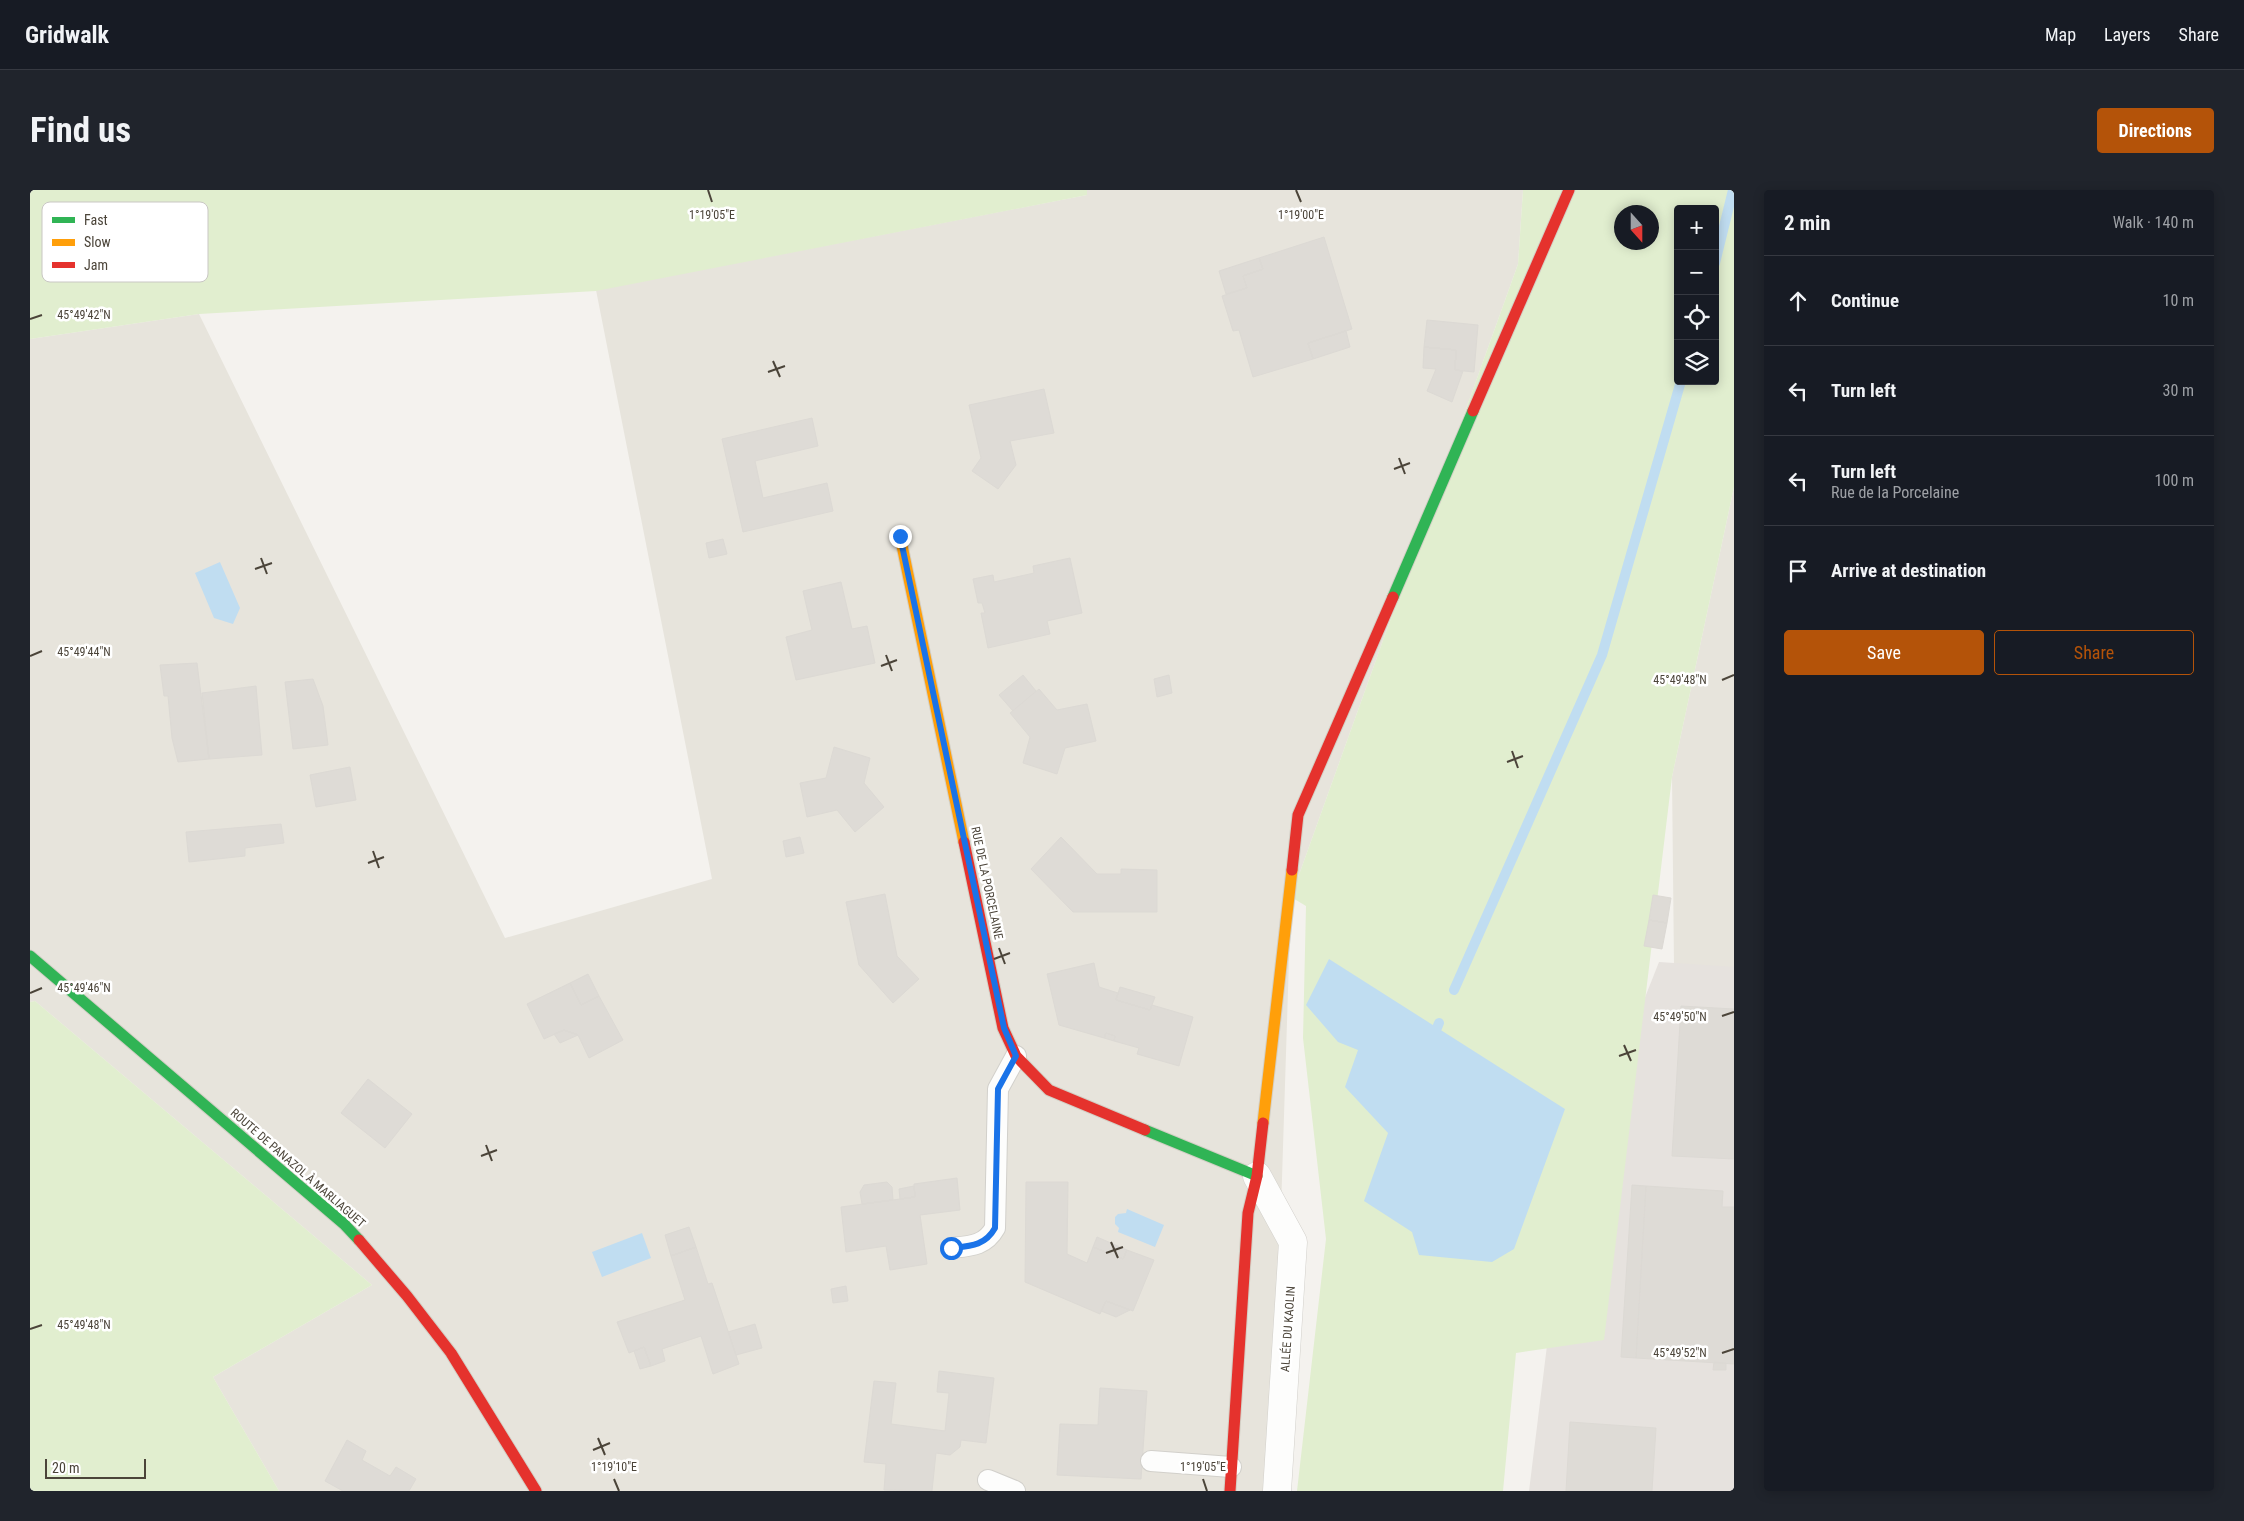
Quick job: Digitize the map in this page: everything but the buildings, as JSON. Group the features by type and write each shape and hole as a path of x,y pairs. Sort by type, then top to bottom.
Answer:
{"street":[{"path":"1230,1491 1248,1212 1257,1176 1298,815 1568,190"},
{"name":"RUE DE LA PORCELAINE","path":"900,536 1004,1028 1016,1056 1049,1090 1257,1176"},
{"name":"ROUTE DE PANAZOL À MARLIAGUET","path":"30,956 344,1224 390,1274 427,1321 464,1374 536,1491"},
{"name":"ALLÉE DU KAOLIN","path":"1257,1176 1294,1242 1277,1491"}],"lane":[{"path":"951,1248 982,1243 990,1237 995,1228 998,1089 1016,1056"},
{"path":"1152,1461 1231,1467"},
{"path":"988,1480 1015,1491"}],"shaded area":[{"path":"1087,190 1523,190 1518,264 1291,897 1272,1491 279,1491 213,1377 372,1285 35,1001 30,1002 30,339 199,314 505,938 712,879 596,290 1087,195"},
{"path":"1734,487 1734,969 1674,966 1672,777"},
{"path":"1659,962 1734,967 1734,1491 1529,1491 1565,1200"}],"green space":[{"path":"30,190 1087,190 1087,195 596,291 199,314 30,339"},
{"path":"1523,190 1734,190 1734,487 1672,777 1604,1340 1516,1353 1503,1491 1297,1491 1326,1239 1303,1038 1306,906 1291,897 1518,264"},
{"path":"35,1001 372,1285 213,1377 279,1491 30,1491 30,1002"}],"water":[{"path":"220,562 240,608 233,624 214,618 195,573"},
{"path":"1329,959 1565,1109 1514,1249 1492,1262 1419,1255 1412,1232 1364,1201 1388,1133 1345,1087 1358,1050 1338,1042 1306,1005"},
{"path":"1127,1209 1164,1225 1155,1247 1118,1232 1119,1228 1115,1224 1115,1217 1118,1214 1126,1213"},
{"path":"642,1233 651,1258 602,1277 592,1252"}],"waterway":[{"path":"1718,250 1733,190"},
{"path":"1454,990 1602,655 1680,385"},
{"path":"1437,1028 1439,1023"}],"traffic: fast":[{"path":"1393,597 1473,411"},
{"path":"30,956 344,1224 359,1240"},
{"path":"1145,1130 1257,1176"}],"traffic: slow":[{"path":"900,536 964,842"},
{"path":"1263,1123 1292,870"}],"traffic: jam":[{"path":"1473,411 1569,190"},
{"path":"1292,870 1298,815 1393,597"},
{"path":"964,842 1003,1028 1016,1056 1049,1090 1145,1130"},
{"path":"1230,1491 1248,1213 1257,1176 1263,1123"},
{"path":"359,1240 407,1296 451,1353 536,1491"}],"route":[{"path":"900,536 1004,1028 1016,1056 1002,1078 998,1089 995,1228 990,1237 982,1243 951,1248"}]}
